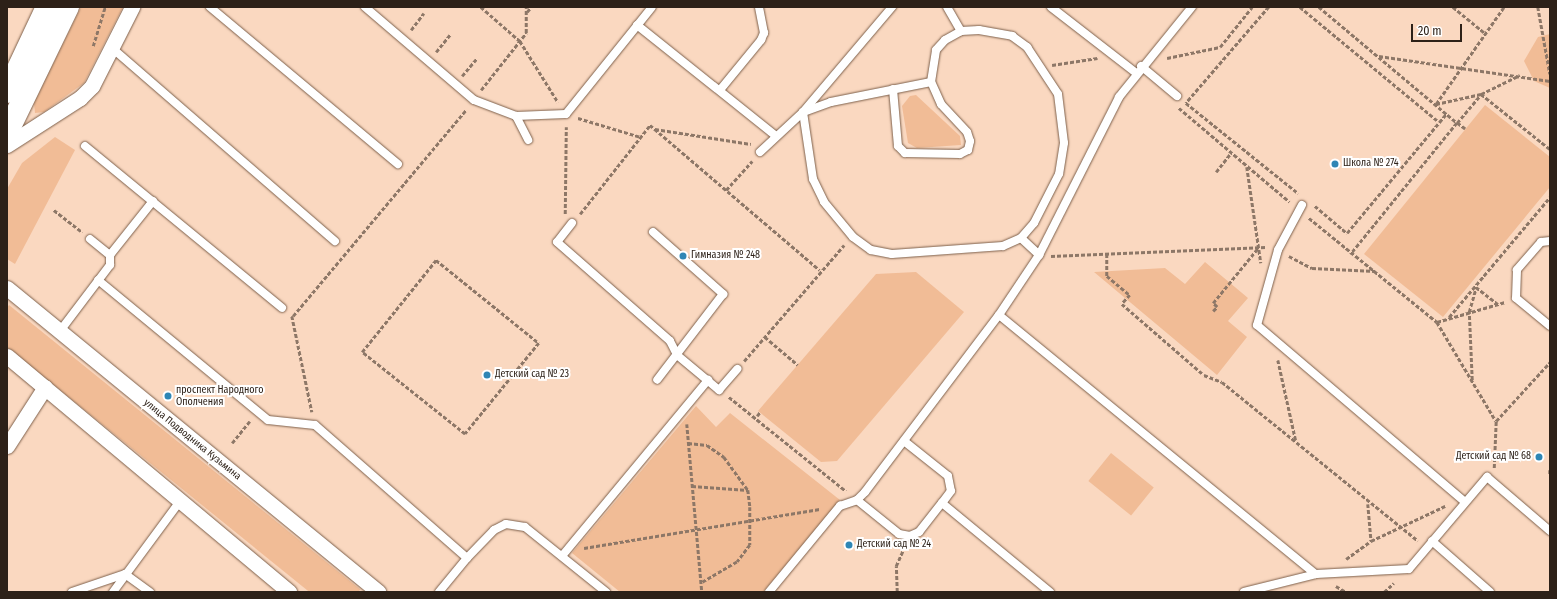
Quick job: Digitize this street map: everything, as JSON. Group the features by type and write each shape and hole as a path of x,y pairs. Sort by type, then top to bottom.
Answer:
{"main road":[{"path":"7,92 47,7"},
{"path":"7,133 68,7"}],"street":[{"path":"7,145 80,98 92,86 132,7"},
{"name":"улица Подводника Кузьмина","path":"7,288 378,592"},
{"path":"7,356 289,592"},
{"path":"7,446 45,387"}],"lane":[{"path":"210,7 398,164"},
{"path":"365,7 474,100 516,116 566,114 652,7"},
{"path":"720,90 761,40 764,33 759,7"},
{"path":"947,7 961,31"},
{"path":"1051,7 1136,73"},
{"path":"769,592 840,506 857,500 904,441 999,315 1040,255 1119,97 1136,73 1192,7"},
{"path":"761,151 775,135 803,112 885,9"},
{"path":"637,25 775,135"},
{"path":"803,112 813,178 824,202 853,237 871,250 892,254 1003,246 1021,238 1034,223 1061,167 1064,143 1058,94 1027,47 1012,36 996,30 961,31 945,40 936,50 930,82 941,104 967,132 968,150 960,154 905,153 898,146 893,89"},
{"path":"112,48 335,241"},
{"path":"1142,66 1174,99"},
{"path":"803,112 893,89 930,82"},
{"path":"516,116 528,140"},
{"path":"85,146 282,308"},
{"path":"60,331 110,265 110,255 153,201"},
{"path":"1300,207 1278,250 1257,325 1464,501"},
{"path":"572,223 557,242 670,341 677,355 719,390 737,369"},
{"path":"653,232 722,294 657,380"},
{"path":"1021,238 1040,255"},
{"path":"90,239 110,255"},
{"path":"1550,241 1541,242 1516,270 1516,298 1550,326"},
{"path":"98,280 268,420 315,425 467,558"},
{"path":"999,315 1316,574"},
{"path":"564,554 708,380"},
{"path":"857,500 899,534 910,536 919,532 951,491 948,476 904,441"},
{"path":"1244,592 1316,574 1409,569 1464,501 1487,477 1550,531"},
{"path":"113,592 180,501"},
{"path":"942,503 1050,592"},
{"path":"439,592 467,558 494,530 506,524 525,527 564,554 606,592"},
{"path":"1432,542 1490,592"},
{"path":"72,592 125,574"},
{"path":"125,574 150,592"}],"path":[{"path":"481,7 520,41 566,114 564,233"},
{"path":"315,425 293,316 474,100 520,41 527,30 526,7"},
{"path":"526,13 531,7"},
{"path":"1142,66 1220,47 1252,7"},
{"path":"1269,7 1186,103 1300,195"},
{"path":"1300,7 1439,122"},
{"path":"1320,7 1465,129"},
{"path":"1453,7 1486,34"},
{"path":"1436,104 1504,7"},
{"path":"1538,7 1550,74"},
{"path":"404,40 424,14"},
{"path":"428,61 450,35"},
{"path":"1379,56 1520,75 1550,81"},
{"path":"1045,66 1100,57"},
{"path":"456,84 477,58"},
{"path":"1436,104 1482,94 1520,75"},
{"path":"1351,254 1482,94"},
{"path":"1482,94 1550,149"},
{"path":"1174,99 1246,166 1300,207 1351,254 1375,271 1437,322 1496,421 1495,467 1487,477"},
{"path":"566,114 641,137"},
{"path":"1312,204 1347,233 1446,114"},
{"path":"572,223 650,125 820,270"},
{"path":"654,129 737,141 761,151 726,190"},
{"path":"1216,172 1231,153"},
{"path":"1246,166 1262,268"},
{"path":"1448,319 1550,197"},
{"path":"54,210 90,239"},
{"path":"737,369 820,270 853,237"},
{"path":"1040,255 1106,254 1259,247 1272,248"},
{"path":"1213,311 1217,307 1213,303 1259,247"},
{"path":"1106,254 1107,276 1130,295 1122,304 1204,375 1222,382 1296,441 1368,503 1424,546"},
{"path":"1287,255 1312,268 1375,271"},
{"path":"436,260 539,343 465,434 362,352 436,260"},
{"path":"1476,287 1498,304"},
{"path":"1472,380 1469,312 1476,287"},
{"path":"1437,322 1516,298"},
{"path":"765,337 798,365"},
{"path":"1277,354 1296,441"},
{"path":"1496,421 1550,362"},
{"path":"732,400 757,416 848,493"},
{"path":"685,408 702,592"},
{"path":"232,443 258,411"},
{"path":"757,416 760,412"},
{"path":"688,443 707,445 724,456 748,490 752,521 750,545 737,562 701,583"},
{"path":"1550,470 1550,475"},
{"path":"692,486 748,490"},
{"path":"1368,503 1370,541"},
{"path":"1342,562 1370,541 1401,528 1450,504"},
{"path":"564,554 840,506"},
{"path":"897,592 896,566 910,536"}],"shaded area":[{"path":"81,7 123,7 84,83 44,112 35,113 34,103"},
{"path":"1550,34 1550,88 1534,81 1524,61 1538,37"},
{"path":"916,95 960,136 961,145 917,148 908,143 902,106 910,96"},
{"path":"1485,105 1550,157 1550,187 1443,317 1364,254"},
{"path":"55,137 75,150 15,264 7,259 7,189 22,163"},
{"path":"1205,262 1248,298 1228,321 1247,337 1217,375 1094,272 1165,268 1185,284"},
{"path":"916,272 964,312 837,461 821,462 758,411 876,274"},
{"path":"9,305 360,589 358,592 309,592 7,347 7,307"},
{"path":"696,406 716,427 730,413 840,500 763,592 620,592 572,553"},
{"path":"1111,453 1154,488 1131,516 1088,481"}],"place":[{"name":"Школа № 274","path":"1335,164"},
{"name":"Гимназия № 248","path":"683,256"},
{"name":"Детский сад № 23","path":"487,375"},
{"name":"проспект Народного Ополчения","path":"168,396"},
{"name":"Детский сад № 68","path":"1539,457"},
{"name":"Детский сад № 24","path":"849,545"}]}
